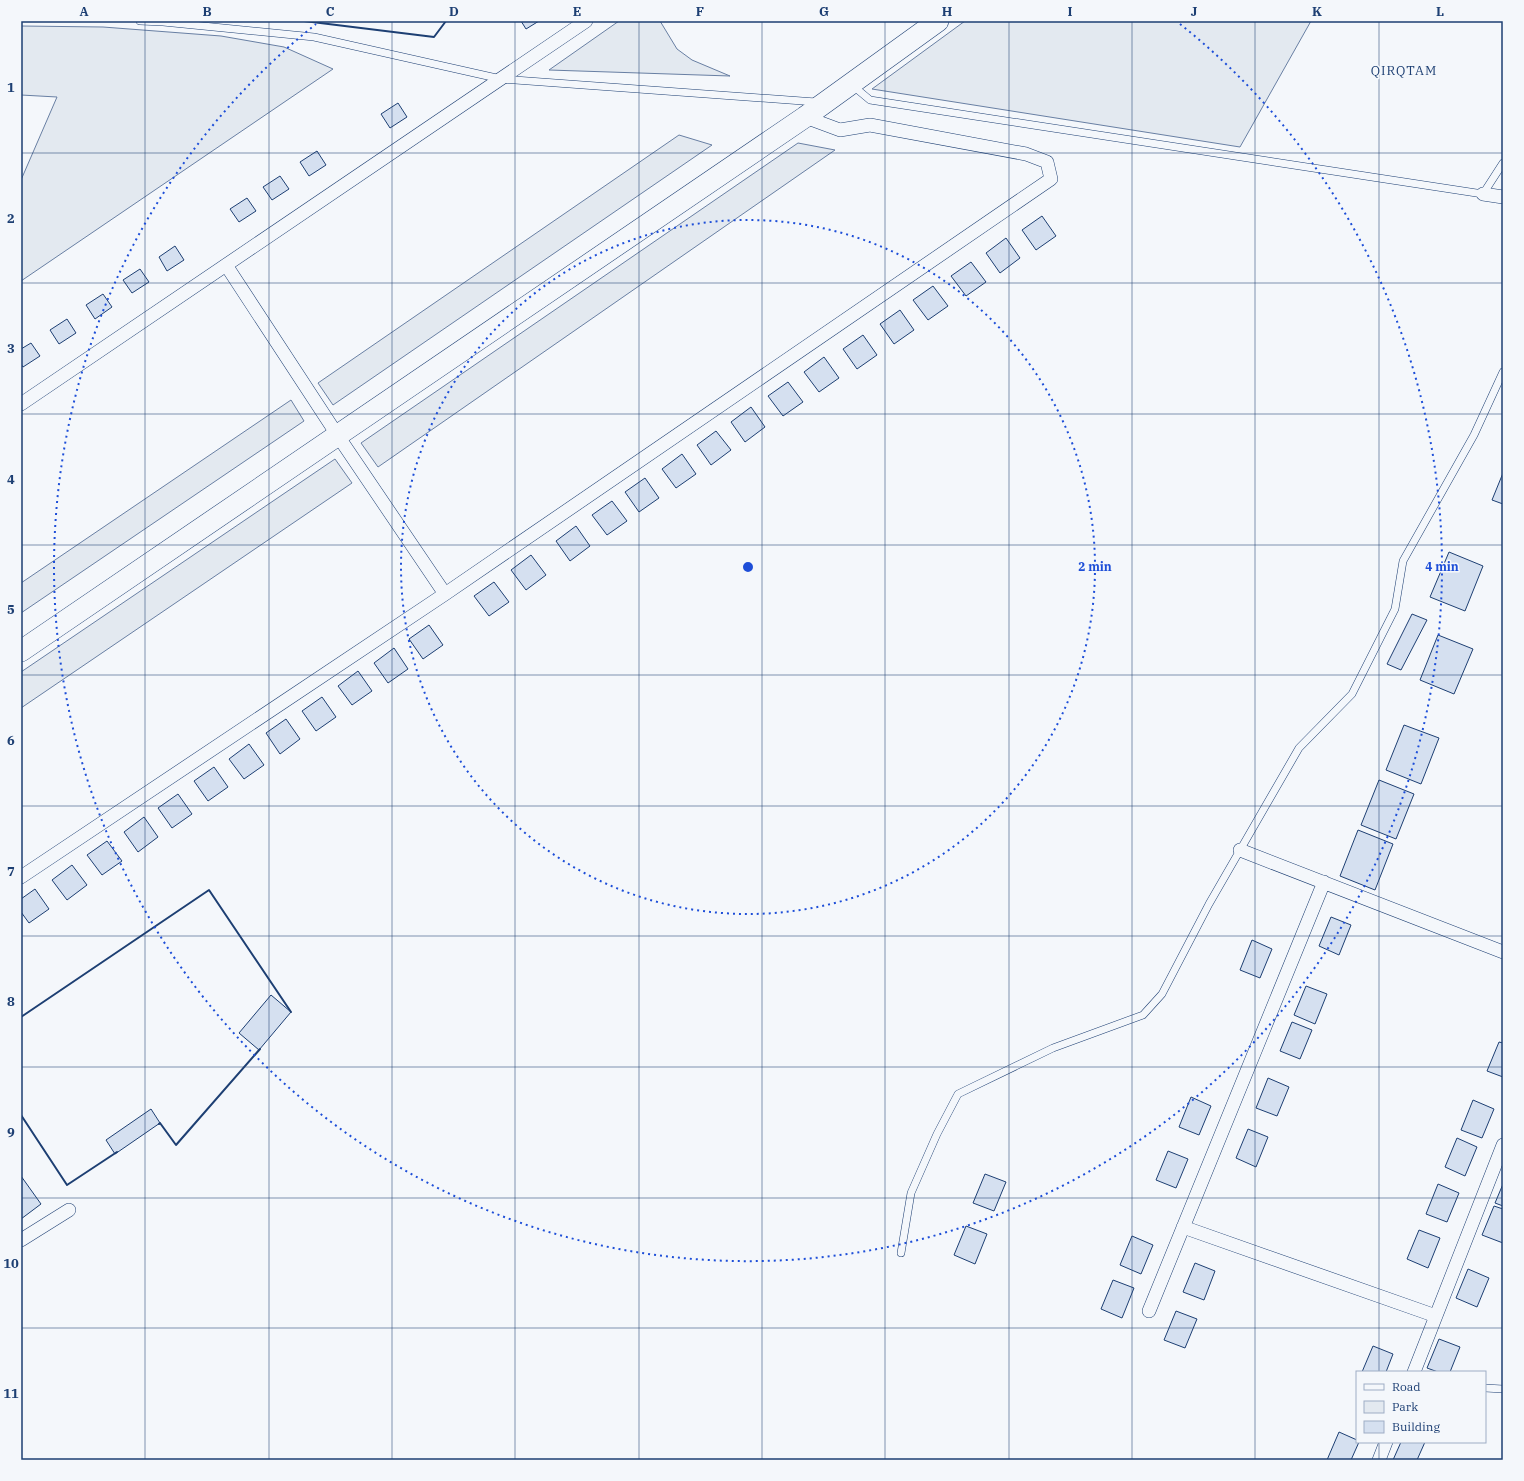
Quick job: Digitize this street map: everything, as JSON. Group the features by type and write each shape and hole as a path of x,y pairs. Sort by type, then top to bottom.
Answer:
{"main road":[{"path":"21,651 805,117 938,21"}],"street":[{"path":"21,404 586,21"},
{"path":"21,877 445,594 1051,179 1047,162 1026,154 870,125 840,130 805,117"},
{"path":"1483,194 1503,198"},
{"path":"226,266 338,436 445,594"},
{"path":"1240,850 1503,952"},
{"path":"1149,1310 1324,882"},
{"path":"1414,1371 1503,1145"},
{"path":"21,1240 69,1210"},
{"path":"1183,1226 1436,1316"},
{"path":"1379,1460 1386,1443"}],"lane":[{"path":"140,21 314,37 501,79 825,103"},
{"path":"851,84 870,100 1483,194 1503,163"},
{"path":"901,1253 911,1193 937,1134 958,1094 1053,1048 1143,1015 1162,994 1209,904 1299,748 1352,694 1395,608 1403,561 1474,436 1503,372"},
{"path":"1486,1388 1503,1389"}],"green space":[{"path":"619,21 660,21 677,49 692,60 730,76 549,70"},
{"path":"965,21 1311,21 1240,147 872,89"},
{"path":"21,26 103,27 221,36 284,47 333,69 21,281 21,180 57,97 21,95"},
{"path":"679,135 712,145 333,405 318,383"},
{"path":"798,143 835,150 378,467 361,443"},
{"path":"291,400 304,421 21,613 21,583"},
{"path":"335,459 352,483 21,708 21,672"}],"building":[{"path":"521,21 539,21 526,29"},
{"path":"398,103 407,117 390,128 381,114"},
{"path":"317,151 326,165 309,176 300,162"},
{"path":"280,176 289,189 272,200 263,187"},
{"path":"247,198 256,211 239,222 230,209"},
{"path":"1042,216 1056,236 1036,250 1022,230"},
{"path":"1006,238 1020,258 1000,273 986,253"},
{"path":"175,246 184,260 167,271 159,257"},
{"path":"971,262 986,282 966,296 951,276"},
{"path":"140,269 149,282 132,293 123,280"},
{"path":"933,286 948,306 928,320 913,300"},
{"path":"103,294 112,307 95,319 86,305"},
{"path":"900,310 914,330 894,344 880,324"},
{"path":"67,319 76,333 59,344 50,330"},
{"path":"863,335 877,355 857,369 843,349"},
{"path":"31,343 40,356 23,367 21,364 21,349"},
{"path":"824,357 839,378 819,392 804,372"},
{"path":"788,382 803,402 783,416 768,396"},
{"path":"751,407 765,427 745,442 731,422"},
{"path":"716,431 731,450 711,465 697,445"},
{"path":"682,454 696,474 676,488 662,469"},
{"path":"1503,473 1503,504 1492,500"},
{"path":"645,478 659,498 639,512 625,492"},
{"path":"612,501 627,521 607,535 592,515"},
{"path":"576,526 590,546 570,561 556,541"},
{"path":"1449,552 1483,566 1465,611 1430,597"},
{"path":"531,555 546,575 526,590 511,570"},
{"path":"494,582 509,602 489,616 474,596"},
{"path":"1412,614 1427,620 1401,670 1387,664"},
{"path":"429,625 443,645 423,659 409,639"},
{"path":"1438,635 1473,649 1454,694 1420,680"},
{"path":"394,648 408,669 388,683 374,663"},
{"path":"358,671 372,691 352,705 338,686"},
{"path":"322,697 336,717 316,731 302,711"},
{"path":"286,719 300,739 280,754 266,733"},
{"path":"1404,725 1439,738 1421,784 1386,770"},
{"path":"249,744 264,765 244,779 229,759"},
{"path":"214,767 228,787 208,801 194,781"},
{"path":"1379,780 1414,794 1396,839 1361,825"},
{"path":"178,794 192,814 172,828 158,808"},
{"path":"144,817 158,837 138,852 124,832"},
{"path":"1358,830 1393,844 1375,890 1340,876"},
{"path":"107,841 122,861 102,875 87,855"},
{"path":"72,865 87,885 67,900 52,880"},
{"path":"35,889 49,909 29,923 21,912 21,899"},
{"path":"1331,917 1351,925 1339,955 1319,946"},
{"path":"1252,940 1272,949 1260,978 1240,970"},
{"path":"1306,986 1327,994 1315,1024 1294,1015"},
{"path":"271,995 291,1012 259,1050 239,1033"},
{"path":"1292,1022 1312,1030 1300,1059 1280,1051"},
{"path":"1499,1042 1503,1043 1503,1077 1487,1071"},
{"path":"1268,1078 1289,1087 1277,1116 1256,1108"},
{"path":"1191,1097 1211,1106 1199,1135 1179,1127"},
{"path":"1473,1100 1494,1109 1482,1138 1461,1130"},
{"path":"151,1109 160,1123 115,1154 106,1140"},
{"path":"1248,1129 1268,1137 1256,1167 1236,1158"},
{"path":"1457,1138 1477,1147 1465,1176 1445,1167"},
{"path":"1168,1151 1188,1159 1176,1188 1156,1180"},
{"path":"985,1174 1006,1182 994,1211 973,1203"},
{"path":"21,1176 41,1204 21,1219"},
{"path":"1438,1184 1459,1193 1447,1222 1426,1214"},
{"path":"1503,1184 1503,1206 1495,1203"},
{"path":"1494,1206 1503,1209 1503,1243 1482,1235"},
{"path":"966,1226 987,1234 975,1264 954,1255"},
{"path":"1419,1230 1440,1238 1428,1268 1407,1259"},
{"path":"1132,1236 1153,1245 1141,1274 1120,1265"},
{"path":"1195,1263 1215,1271 1204,1300 1183,1292"},
{"path":"1468,1269 1489,1278 1477,1307 1456,1298"},
{"path":"1113,1280 1134,1288 1122,1318 1101,1309"},
{"path":"1176,1311 1197,1319 1185,1348 1164,1340"},
{"path":"1439,1339 1460,1347 1450,1371 1435,1371 1427,1368"},
{"path":"1373,1346 1393,1354 1386,1371 1362,1371"},
{"path":"1339,1432 1356,1440 1356,1443 1359,1443 1351,1460 1327,1460"},
{"path":"1401,1443 1425,1443 1417,1460 1393,1460"}],"wall":[{"path":"304,21 434,37 446,21"},
{"path":"21,1017 209,890 291,1012"},
{"path":"159,1124 160,1123 176,1145 260,1049"},
{"path":"21,1115 67,1185 117,1152"}],"district":[{"name":"QIRQTAM","path":"1404,70"}]}
